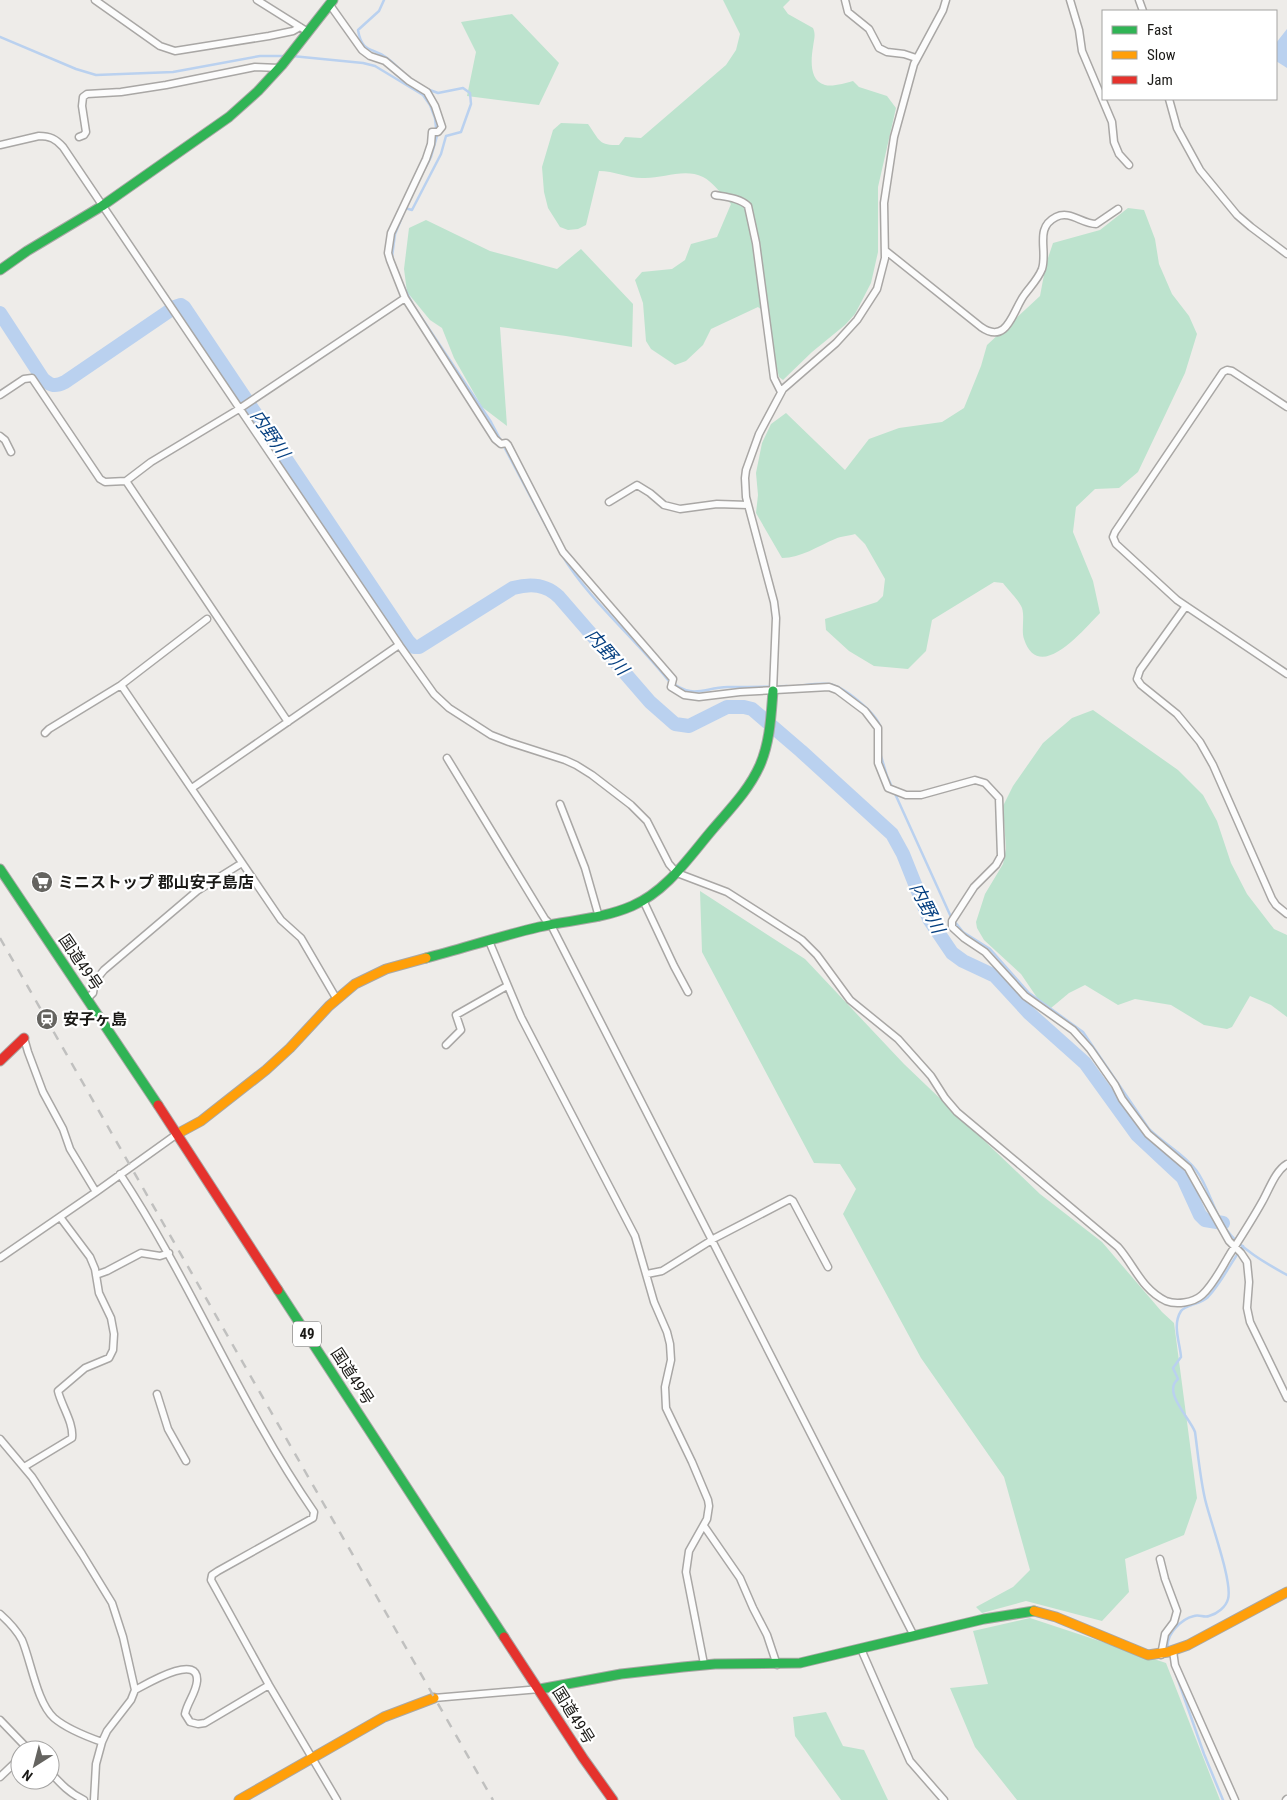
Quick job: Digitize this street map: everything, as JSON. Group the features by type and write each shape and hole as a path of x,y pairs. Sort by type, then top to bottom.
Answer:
{"main road":[{"path":"0,270 102,206 210,132 243,104 280,68 331,2"},
{"path":"176,1134 190,1128 206,1117 260,1076 286,1052 336,998 356,983 372,975 404,964 489,941 551,925 615,913 643,900 662,887 677,873 746,790 757,772 768,740 773,691"},
{"name":"国道49号","path":"0,869 613,1800"},
{"path":"0,1062 24,1038"},
{"path":"540,1689 611,1676 704,1664 777,1666 800,1663 984,1618 1037,1611 1148,1655 1160,1655 1173,1651 1287,1592"},
{"path":"239,1800 384,1717 434,1698"}],"street":[{"path":"95,0 160,46 176,51 269,36 292,31 300,27"},
{"path":"258,0 308,32"},
{"path":"845,0 848,12 869,29 879,48 887,52 916,58"},
{"path":"773,691 775,610 744,486 746,470 759,434 781,392 793,379 836,343 857,320 878,290 886,251 884,222 887,180 894,137 916,58 941,15 946,0"},
{"path":"1070,0 1079,30 1082,51 1102,98"},
{"path":"331,2 367,54 385,61 426,92 436,106 442,124 441,130 432,133 426,159 391,233 388,253 405,298 498,442 508,445 563,552 673,679 671,687 684,695 699,697 740,692 830,688 837,690 865,711 878,728 878,763 888,788 891,790 906,795 922,795 975,780 985,783 990,787 999,798 1001,856 996,865 974,887 952,921 952,927 964,938 982,948 1025,996 1067,1025 1080,1037 1148,1134 1188,1168 1224,1233 1247,1262 1249,1282 1247,1308 1252,1328 1287,1398"},
{"path":"79,136 84,135 86,132 82,106 83,97 87,94 121,92 166,85 256,67 280,68"},
{"path":"1103,100 1112,122 1114,142 1119,154 1129,165"},
{"path":"1169,100 1177,128 1200,170 1237,215 1287,254"},
{"path":"0,145 39,136 50,137 63,147 434,694 450,708 491,735 576,764 631,805 647,821 669,864 677,873 727,892 802,940 817,955 856,1006 898,1039 931,1076 945,1098 957,1112 1118,1247 1136,1275 1152,1291 1165,1301 1179,1303 1190,1301 1202,1295 1251,1221 1278,1172 1287,1164"},
{"path":"715,195 743,202 749,209 756,243 774,378 781,392"},
{"path":"886,251 981,327 988,331 996,332 1006,327 1025,294 1038,278 1043,264 1042,234 1050,221 1059,216 1072,215 1086,223 1096,224 1118,210"},
{"path":"0,395 24,379 32,378 100,479 105,482 126,481 151,462 239,409 405,298"},
{"path":"1287,407 1232,371 1223,372 1113,537 1116,544 1174,597 1287,674"},
{"path":"0,436 5,440 11,452"},
{"path":"126,481 288,722"},
{"path":"609,502 637,485 664,505 680,509 717,504 748,505"},
{"path":"1186,606 1140,670 1137,679 1141,685 1177,714 1200,742 1272,898 1276,905 1287,914"},
{"path":"45,733 121,685 207,619"},
{"path":"192,788 400,646"},
{"path":"121,685 281,920 301,938 336,998"},
{"path":"447,758 551,925 914,1636"},
{"path":"560,804 585,868 599,917"},
{"path":"87,999 93,993 95,981 104,970 197,891 242,863"},
{"path":"643,900 688,992"},
{"path":"489,941 507,986 538,1050 635,1236 654,1302 667,1332 671,1360 665,1387 666,1408 708,1500 708,1514 704,1526 689,1551 686,1572 704,1664"},
{"path":"446,1045 461,1030 456,1015 507,986"},
{"path":"24,1038 43,1092 70,1149 96,1192"},
{"path":"0,1258 176,1134"},
{"path":"120,1174 169,1253 260,1427 314,1512 312,1518 218,1571 211,1580 337,1800"},
{"path":"647,1274 662,1271 715,1238 790,1199 793,1201 828,1267"},
{"path":"24,1467 72,1437 58,1392 60,1388 85,1368 107,1359 113,1352 114,1334 111,1318 99,1293 96,1275 90,1258 60,1217"},
{"path":"96,1275 141,1253 160,1256 169,1253"},
{"path":"157,1394 168,1429 186,1461"},
{"path":"0,1439 24,1467 112,1603 124,1637 136,1690"},
{"path":"704,1526 740,1578 767,1635 777,1666"},
{"path":"1160,1559 1177,1611 1174,1622 1165,1634 1160,1655"},
{"path":"0,1614 14,1627 22,1641 34,1680 50,1714 62,1724 102,1742"},
{"path":"861,1649 910,1762 944,1800"},
{"path":"1173,1651 1175,1665 1235,1800"},
{"path":"94,1800 96,1764 102,1742 107,1731 131,1700 136,1690 158,1677 181,1669 192,1670 196,1674 197,1682 185,1714 190,1722 198,1724 205,1723 270,1685"},
{"path":"434,1698 540,1689"},
{"path":"0,1720 19,1740"},
{"path":"0,1777 10,1768"},
{"path":"60,1783 74,1796 84,1800"}],"green space":[{"path":"723,0 790,0 783,7 788,14 814,30 812,69 816,79 825,85 853,81 859,87 887,96 896,108 878,187 878,252 871,283 855,314 783,380 779,377 763,311 758,307 711,329 703,345 686,361 675,365 651,349 646,341 643,303 635,280 642,272 672,269 685,260 691,244 717,237 731,204 710,182 696,174 689,173 639,178 599,171 586,225 578,229 568,230 560,227 548,208 544,192 542,167 553,130 561,123 588,124 597,138 603,143 612,145 619,145 625,137 641,138 726,65 736,50 740,34"},
{"path":"512,14 559,63 539,105 467,96 476,52 461,22"},
{"path":"1128,208 1144,210 1155,239 1159,264 1172,294 1189,316 1197,334 1185,373 1138,472 1119,488 1095,489 1076,507 1073,532 1093,581 1100,613 1062,649 1050,655 1040,657 1031,652 1024,639 1021,605 1003,583 994,582 932,620 926,651 908,669 874,666 849,651 826,630 825,619 877,602 883,596 885,579 865,544 855,534 837,538 803,554 782,558 756,513 758,495 756,473 762,443 771,424 786,413 845,470 869,439 899,428 942,422 964,408 981,366 987,345 1040,296 1046,264 1053,243 1100,230"},
{"path":"426,220 490,251 557,269 581,249 633,304 632,347 500,327 507,426 482,407 454,358 442,328 430,320 407,292 404,269 409,228"},
{"path":"1093,710 1178,770 1203,795 1217,821 1231,863 1247,894 1274,929 1287,935 1287,1017 1271,1005 1250,996 1232,1027 1227,1029 1204,1025 1171,1005 1135,999 1118,1005 1085,985 1069,993 1051,1008 1040,1002 1021,974 984,940 977,928 976,922 985,894 1003,864 1006,849 1003,806 1013,786 1043,743 1072,718"},
{"path":"700,891 805,959 904,1064 1040,1194 1102,1242 1162,1312 1174,1323 1197,1498 1184,1535 1125,1559 1129,1592 1102,1621 1026,1601 982,1613 976,1607 1013,1587 1030,1570 1004,1477 921,1358 843,1214 856,1189 840,1164 814,1163 702,952"},
{"path":"1030,1618 1166,1663 1220,1800 1017,1800 975,1747 950,1688 988,1684 973,1631"},
{"path":"826,1712 843,1746 864,1750 888,1800 841,1800 795,1736 793,1717"}],"water":[{"path":"1287,29 1287,68 1277,62 1277,42"}],"waterway":[{"path":"384,0 379,11 358,30 360,38 365,47 387,58 402,71"},
{"path":"0,37 76,69 96,75 173,72 260,56 287,56"},
{"path":"292,56 363,63 375,66 423,95 430,105 435,118 437,136 431,157 421,176"},
{"path":"405,208 412,210 441,154 446,136 461,132 471,104 470,93 463,88 438,93 427,89"},
{"path":"392,257 395,234 402,217"},
{"path":"402,283 413,305 491,422 554,541"},
{"name":"内野川","path":"0,313 43,379 51,384 58,385 175,307 181,305 184,307 408,641 414,647 419,647 513,588 526,585 538,586 549,589 559,597 650,702 675,724 689,726 727,707 752,709 892,834 903,854 929,919 952,953 963,961 995,976 1029,1013 1085,1063 1137,1135 1183,1178 1200,1215 1205,1220 1223,1223"},
{"path":"562,555 585,588 668,680 677,686 691,691 728,687 787,686"},
{"path":"797,686 829,684 842,689 865,707 880,726"},
{"path":"881,756 887,776 951,917 963,932 990,949 1029,993 1083,1032 1149,1129 1196,1170 1226,1229 1238,1243 1287,1275"},
{"path":"1168,1649 1171,1633 1179,1624 1194,1616 1207,1616 1218,1612 1227,1602 1229,1591 1205,1499 1195,1432 1175,1398 1173,1391 1174,1384 1178,1379 1173,1368 1181,1357 1177,1334 1178,1316 1183,1309 1208,1297 1243,1246"},
{"path":"1173,1666 1204,1754 1223,1800"}],"railway":[{"path":"0,938 493,1800"}],"traffic: fast":[{"path":"0,270 27,251 102,206 229,117 258,91 282,65 333,0"},
{"path":"426,958 539,927 609,914 645,900 656,892 686,862 739,799 756,774 768,738 773,691"},
{"path":"0,869 158,1105"},
{"path":"278,1290 504,1637"},
{"path":"540,1689 621,1674 683,1667 715,1664 800,1663 984,1619 1034,1611"}],"traffic: slow":[{"path":"177,1134 201,1121 266,1070 290,1048 329,1006 355,984 386,969 426,958"},
{"path":"1034,1611 1056,1617 1148,1655 1168,1652 1188,1645 1287,1592"},
{"path":"239,1800 384,1717 434,1698"}],"traffic: jam":[{"path":"0,1061 24,1038"},
{"path":"158,1105 278,1290"},
{"path":"504,1637 583,1758 613,1800"}],"place":[{"name":"ミニストップ 郡山安子島店","path":"42,882"},
{"name":"安子ヶ島","path":"47,1019"}]}
